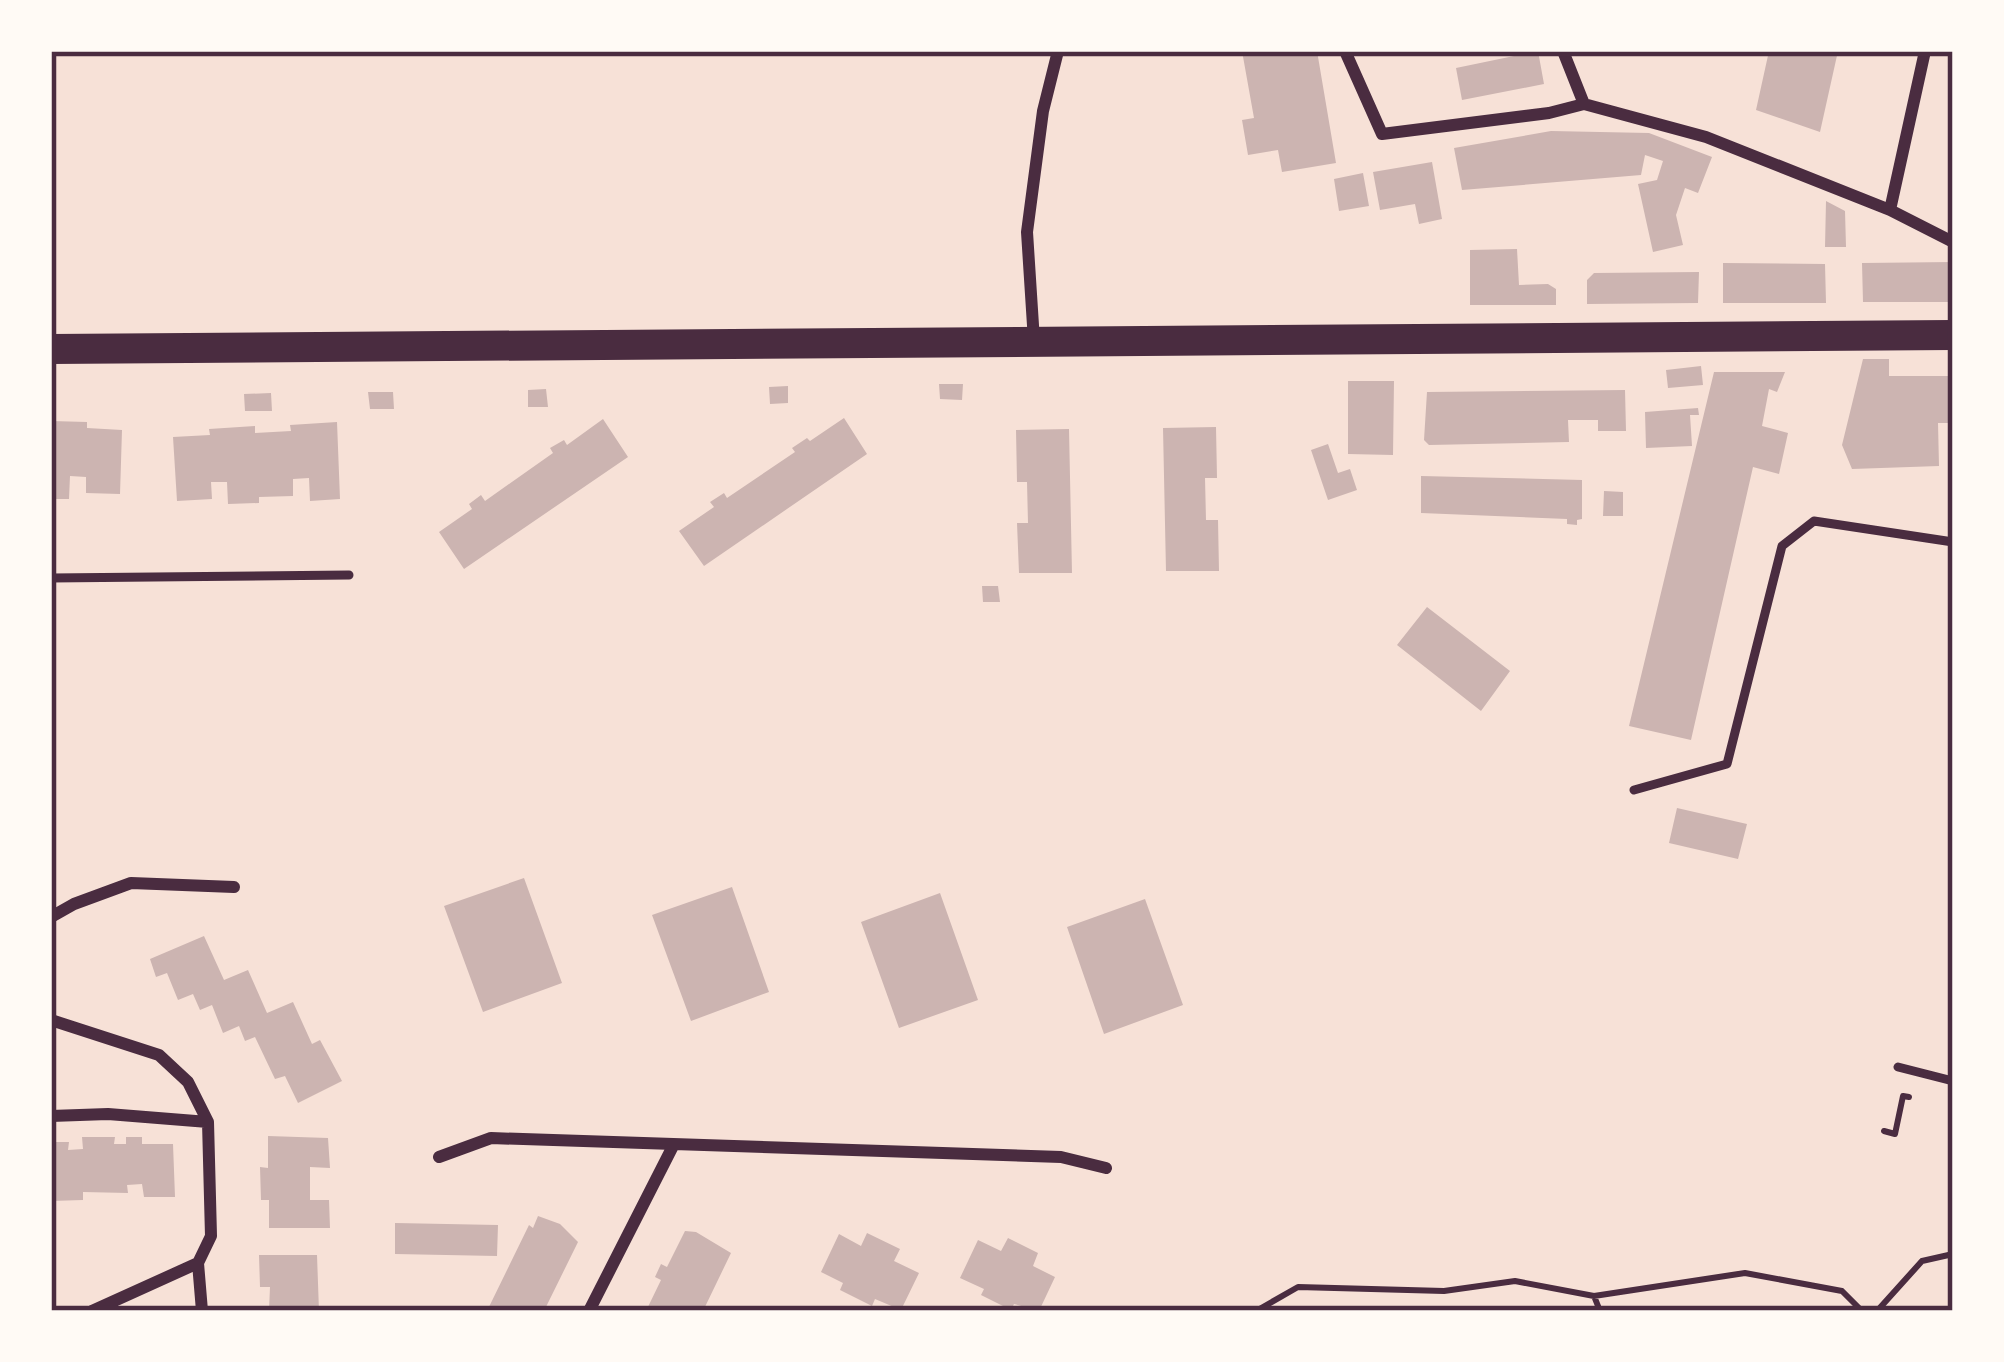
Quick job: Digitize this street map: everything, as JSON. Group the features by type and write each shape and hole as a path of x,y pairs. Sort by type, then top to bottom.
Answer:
{"main road":[{"path":"51,349 1953,335"}],"street":[{"path":"1034,344 1027,232 1043,111 1058,51"},
{"path":"1345,51 1382,134 1549,113 1584,104 1706,137 1890,210 1953,242"},
{"path":"1563,51 1584,104"},
{"path":"1890,210 1925,51"},
{"path":"51,917 131,883 234,887"},
{"path":"51,1020 159,1055 188,1082 208,1122 211,1236 198,1263 202,1311"},
{"path":"51,1115 208,1122"},
{"path":"439,1157 491,1138 1061,1157 1106,1168"},
{"path":"590,1311 673,1146"},
{"path":"92,1311 198,1263"}],"lane":[{"path":"1634,790 1727,764 1782,546 1814,521 1953,542"},
{"path":"51,578 349,575"},
{"path":"1898,1067 1953,1081"}],"path":[{"path":"1883,1131 1895,1134 1904,1096 1919,1100"},
{"path":"1877,1311 1922,1262 1953,1254"},
{"path":"1256,1311 1298,1287 1444,1291 1515,1280 1594,1296 1744,1273 1842,1291 1862,1311"},
{"path":"1594,1296 1600,1311"}],"building":[{"path":"1242,51 1317,51 1336,163 1282,172 1278,150 1248,155 1242,120 1254,118"},
{"path":"1538,51 1544,84 1462,100 1456,68"},
{"path":"1769,51 1838,51 1820,132 1756,110"},
{"path":"1551,131 1649,133 1712,157 1698,193 1685,188 1676,215 1683,245 1653,252 1638,184 1657,180 1663,161 1645,155 1641,175 1462,190 1454,148"},
{"path":"1432,162 1442,219 1419,224 1415,204 1380,210 1373,172"},
{"path":"1363,173 1369,206 1339,211 1334,179"},
{"path":"1826,201 1845,211 1846,247 1825,247"},
{"path":"1517,249 1519,285 1548,284 1556,289 1556,305 1470,305 1470,250"},
{"path":"1953,262 1953,302 1863,302 1862,263"},
{"path":"1723,263 1825,264 1826,303 1723,303"},
{"path":"1699,272 1698,303 1587,304 1587,280 1594,273"},
{"path":"1863,359 1889,359 1889,376 1953,376 1953,423 1938,423 1939,466 1852,469 1842,445"},
{"path":"1701,366 1703,385 1668,388 1666,370"},
{"path":"1714,372 1785,372 1777,392 1769,389 1762,426 1788,433 1779,474 1753,467 1691,740 1629,726"},
{"path":"1348,381 1394,381 1393,455 1348,454"},
{"path":"939,384 963,384 962,400 940,399"},
{"path":"788,386 788,403 770,404 769,387"},
{"path":"546,389 548,407 528,407 528,390"},
{"path":"1625,390 1626,431 1598,431 1598,420 1568,420 1569,442 1429,445 1424,440 1427,392"},
{"path":"368,392 393,392 394,409 370,409"},
{"path":"271,393 272,411 245,411 244,394"},
{"path":"1698,408 1699,415 1690,415 1692,446 1646,448 1645,412"},
{"path":"844,418 867,454 704,566 679,531 714,507 710,502 724,493 727,498 795,452 792,448"},
{"path":"603,419 628,457 464,569 439,532 472,509 469,504 481,495 485,501 553,453 550,448 564,440 567,445"},
{"path":"51,421 122,430 120,494 86,493 86,477 70,476 69,499 51,499"},
{"path":"337,422 340,499 310,501 309,478 293,479 293,496 259,497 259,503 228,504 227,482 211,482 212,499 177,501 173,437 255,426 255,433 291,431 290,425"},
{"path":"1216,427 1217,478 1205,478 1206,520 1218,520 1219,571 1166,571 1163,428"},
{"path":"1069,429 1072,573 1019,573 1017,523 1028,523 1027,482 1017,482 1016,430"},
{"path":"1328,444 1338,473 1350,469 1357,490 1328,500 1311,450"},
{"path":"1421,476 1582,480 1582,519 1577,525 1567,524 1567,519 1421,513"},
{"path":"1604,491 1623,492 1623,516 1603,516"},
{"path":"982,586 998,586 1000,602 983,602"},
{"path":"1427,607 1510,671 1481,711 1397,645"},
{"path":"1677,808 1747,824 1738,859 1669,843"},
{"path":"524,878 562,983 483,1012 444,906"},
{"path":"732,887 769,992 691,1021 652,915"},
{"path":"940,893 978,1000 899,1028 861,922"},
{"path":"1145,899 1183,1005 1104,1034 1067,927"},
{"path":"204,936 224,980 248,970 267,1013 293,1002 312,1044 320,1040 342,1081 298,1103 285,1076 275,1079 255,1037 245,1041 239,1026 223,1033 212,1005 200,1010 193,994 178,1000 167,973 156,977 150,959"},
{"path":"268,1136 328,1138 330,1168 310,1167 310,1200 329,1200 330,1228 269,1228 269,1200 261,1200 260,1167 268,1168"},
{"path":"82,1137 115,1137 114,1144 126,1144 126,1137 142,1137 142,1144 173,1144 175,1197 144,1197 142,1184 127,1185 128,1193 83,1192 83,1200 51,1201 51,1142 69,1142 68,1150 83,1149"},
{"path":"538,1216 560,1224 578,1242 544,1311 487,1311 529,1225 533,1228"},
{"path":"395,1223 498,1225 497,1256 395,1254"},
{"path":"685,1231 696,1232 731,1253 703,1311 646,1311 661,1280 655,1277 661,1264 667,1267"},
{"path":"867,1233 900,1249 894,1261 919,1273 901,1310 875,1299 872,1306 840,1290 843,1283 821,1272 839,1234 861,1246"},
{"path":"1008,1238 1038,1253 1033,1266 1055,1277 1039,1311 1014,1304 1011,1310 960,1278 978,1240 1001,1251"},
{"path":"259,1255 317,1255 319,1311 269,1311 270,1287 260,1287"}]}
